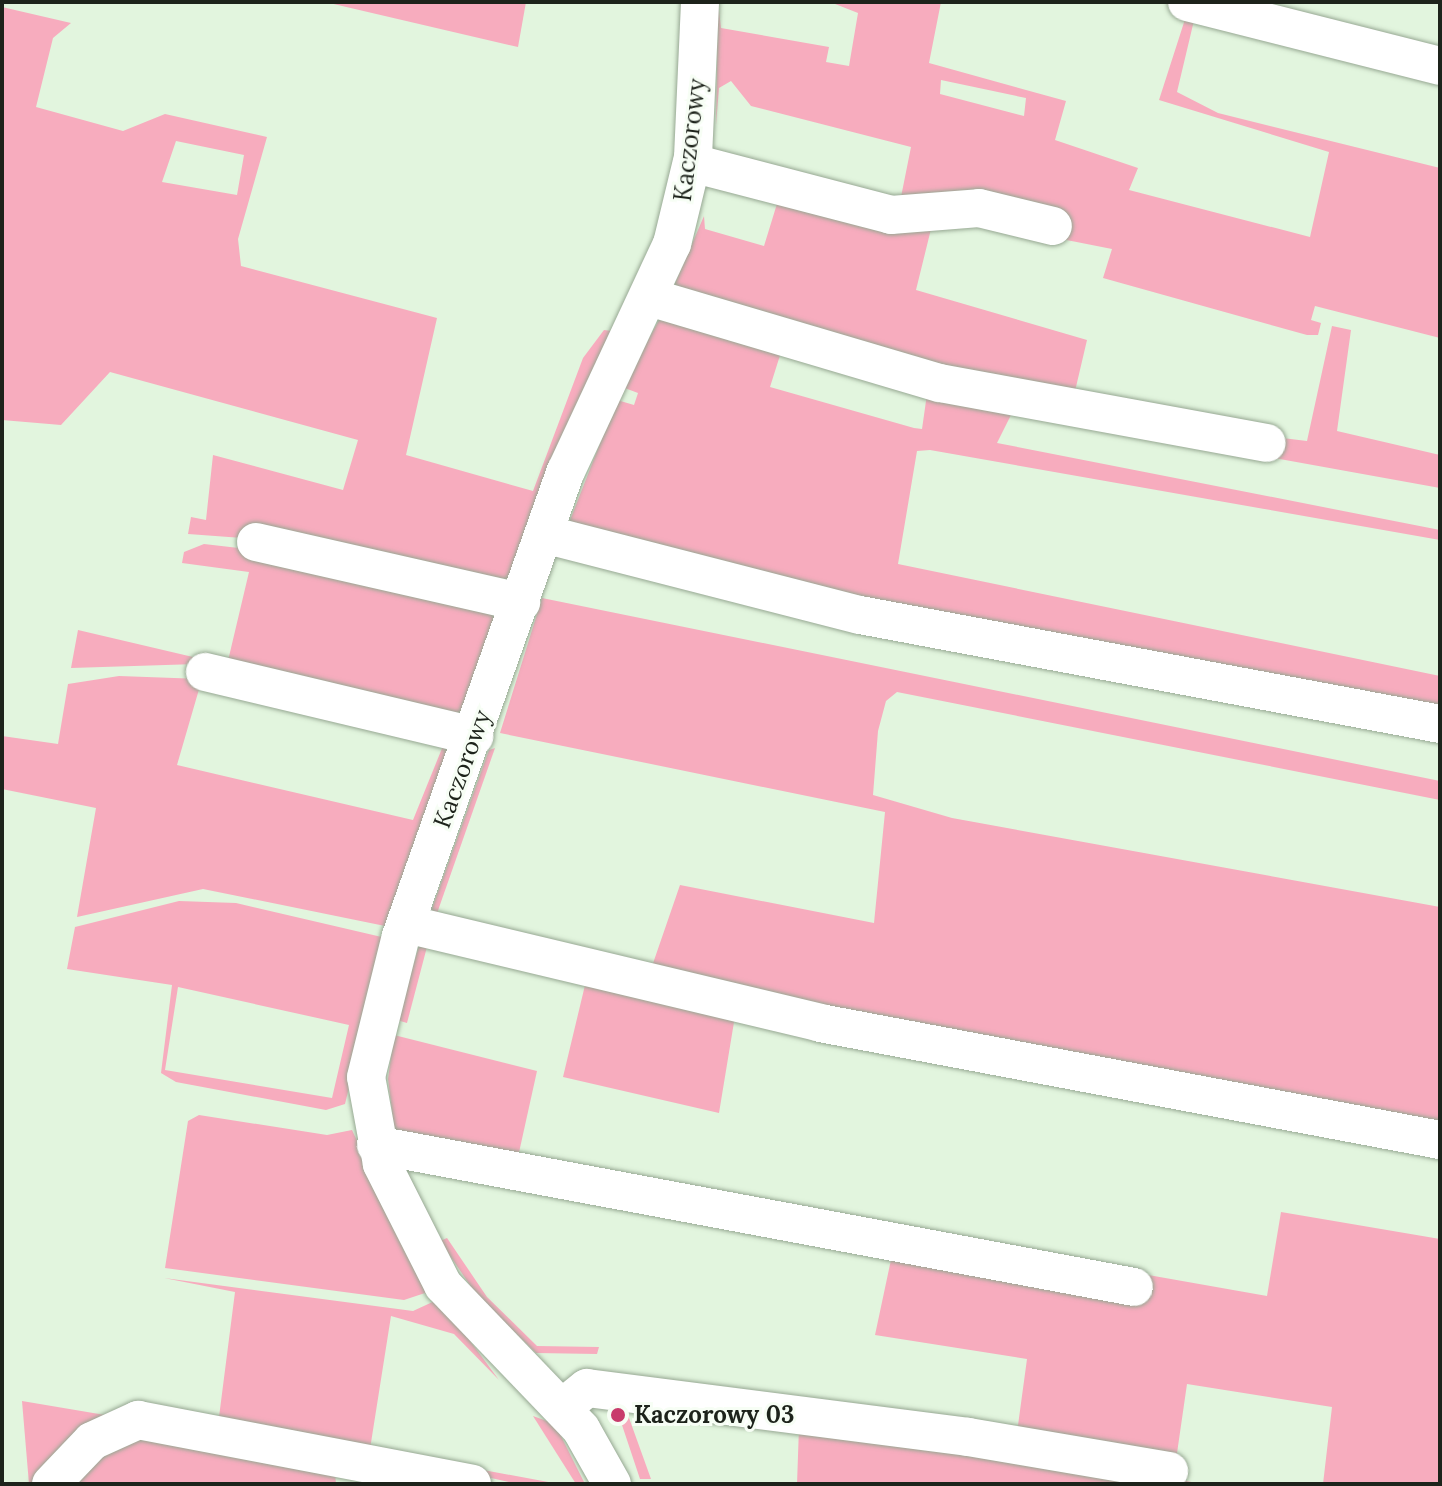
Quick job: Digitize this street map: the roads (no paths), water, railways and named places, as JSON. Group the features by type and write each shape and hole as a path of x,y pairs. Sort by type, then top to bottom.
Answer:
{"street":[{"name":"Kaczorowy","path":"612,1484 562,1408 443,1285 376,1145 368,1060 406,924 544,534 596,399 649,297 672,244 692,163 700,2"},
{"path":"1187,2 1440,66"},
{"path":"692,163 891,215 979,208 1053,226"},
{"path":"649,297 940,383 1267,443"},
{"path":"544,534 860,615 1440,724"},
{"path":"256,542 521,602"},
{"path":"205,672 474,736"},
{"path":"406,924 820,1023 1440,1140"},
{"path":"376,1145 1134,1287"},
{"path":"562,1408 587,1388 968,1437 1169,1471"},
{"path":"51,1484 92,1441 138,1420 472,1484"}],"place":[{"name":"Kaczorowy 03","path":"618,1415"}]}
